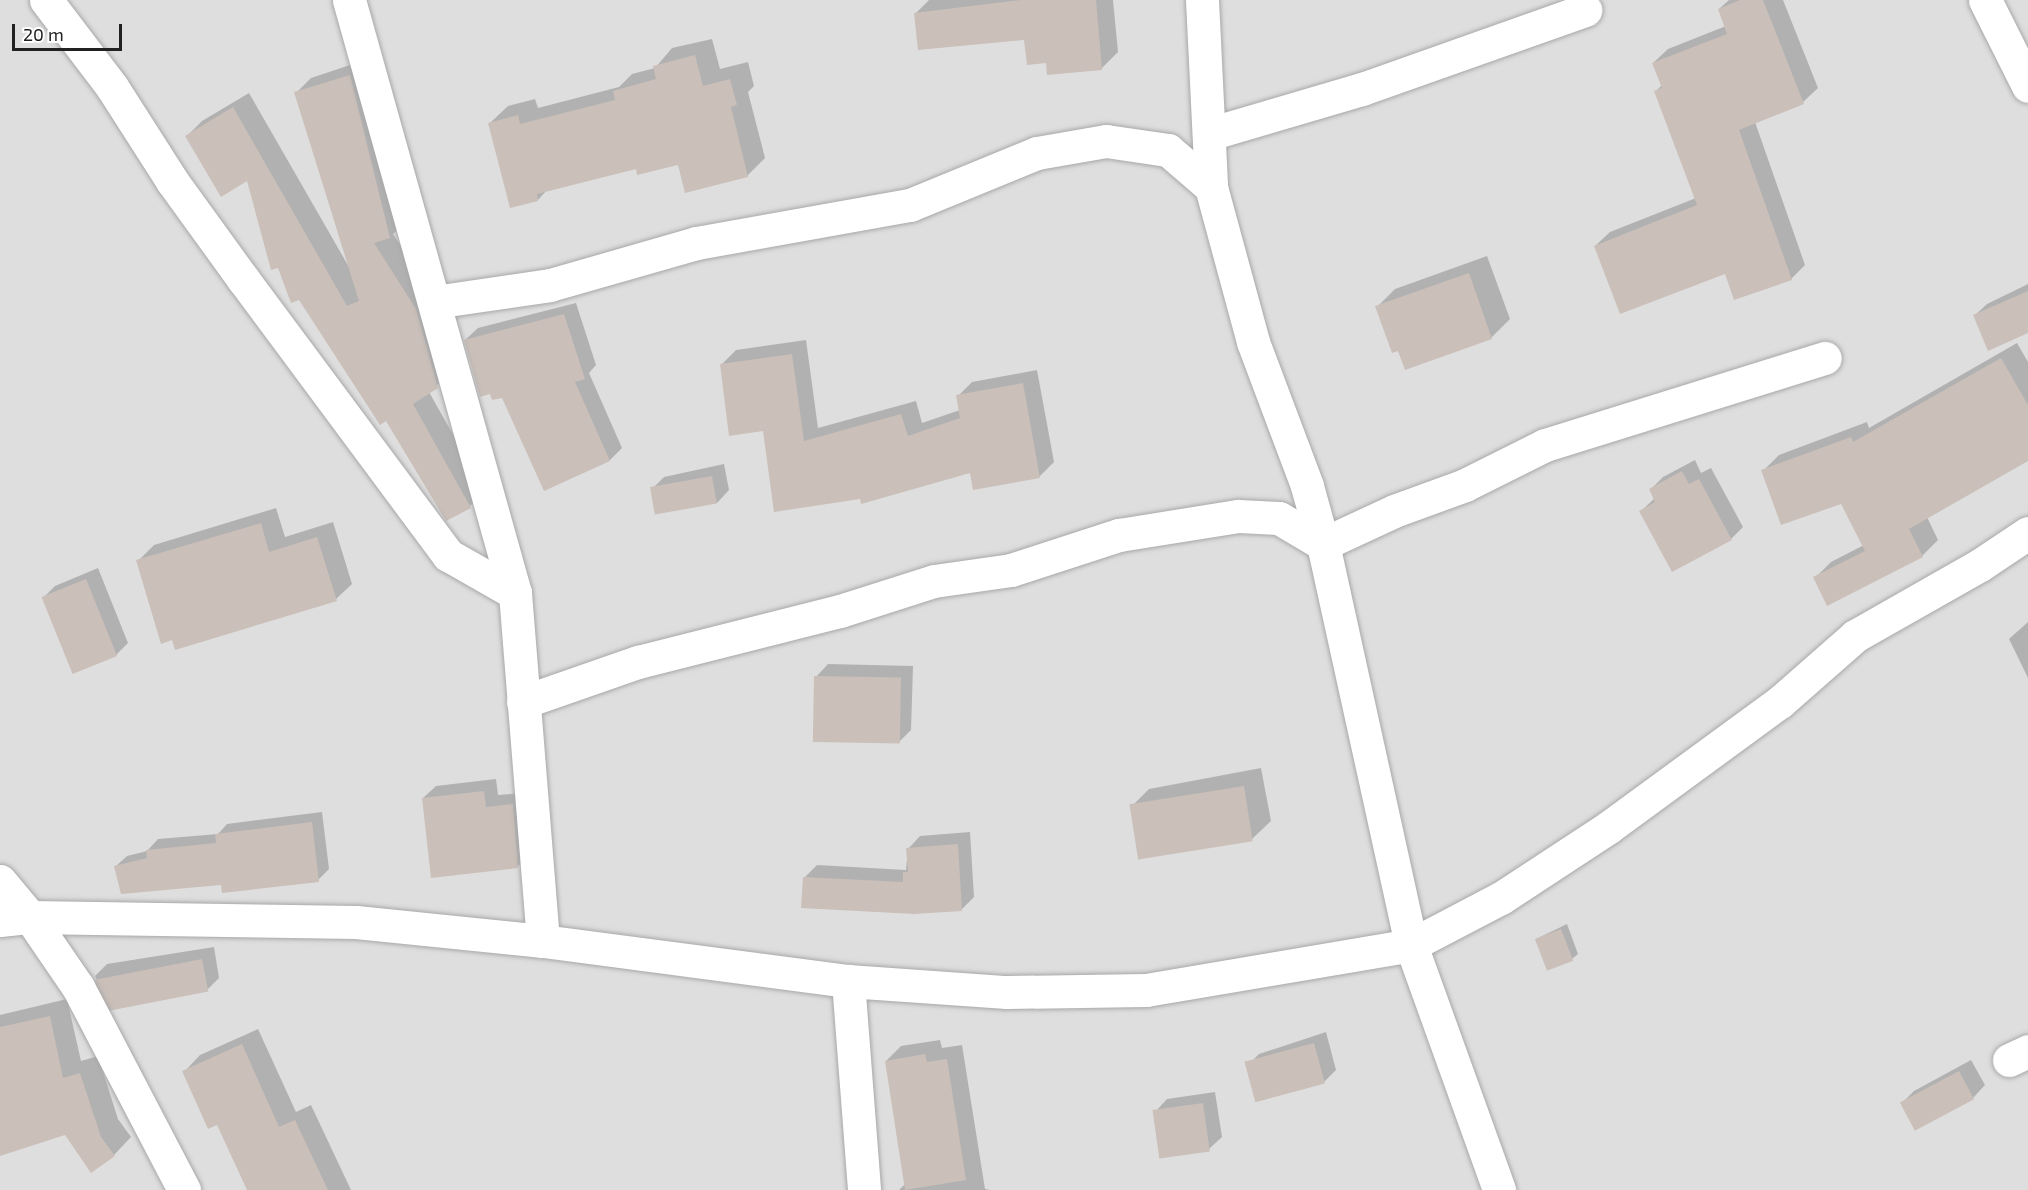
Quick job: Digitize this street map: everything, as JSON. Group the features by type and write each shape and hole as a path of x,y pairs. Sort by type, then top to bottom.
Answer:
{"street":[{"path":"46,0 112,87 172,181 448,555 515,593"},
{"path":"349,0 515,593 543,941"},
{"path":"1202,0 1211,187 1253,342 1307,486 1323,544 1411,945 1499,1190"},
{"path":"1986,0 2028,86"},
{"path":"1209,134 1362,89 1585,10"},
{"path":"434,302 550,285 696,243 910,205 1037,153 1106,141 1168,150 1211,187"},
{"path":"1323,544 1394,511 1465,486 1545,445 1825,358"},
{"path":"523,702 638,662 840,611 934,580 1011,570 1119,535 1238,516 1279,518 1323,544"},
{"path":"15,918 356,922 543,941 848,981 1007,992 1146,990 1411,945 1501,898 1609,827 1780,702 1855,636 1980,565 2028,533"},
{"path":"0,881 15,918 78,987 184,1190"},
{"path":"848,981 864,1190"}],"shaded area":[{"path":"0,0 2028,0 2028,1190 0,1190"}],"building":[{"path":"1021,0 1096,0 1102,70 1047,75 1046,63 1027,65 1024,40 918,50 914,13"},
{"path":"1740,0 1763,0 1804,104 1739,130 1792,280 1734,300 1725,274 1620,314 1594,246 1697,205 1654,91 1662,88 1652,63 1727,34 1718,9"},
{"path":"695,55 703,86 730,79 737,105 731,107 748,177 685,193 678,165 637,175 636,169 537,194 538,201 510,208 488,123 518,115 520,124 615,100 613,91 656,79 653,66"},
{"path":"350,75 390,238 374,243 416,309 438,388 413,404 471,508 446,521 386,421 380,425 299,300 291,303 278,268 271,270 247,181 221,197 185,136 233,107 347,306 359,301 294,92"},
{"path":"1469,273 1492,339 1405,370 1398,351 1392,353 1375,306"},
{"path":"2028,291 2028,333 1988,351 1973,315"},
{"path":"564,314 585,379 575,382 610,461 544,491 502,398 492,400 490,394 480,397 464,340"},
{"path":"792,354 804,441 901,414 908,436 960,418 956,395 1023,383 1040,478 973,490 970,473 861,504 860,499 774,512 763,431 729,436 720,364"},
{"path":"2001,358 2028,405 2028,461 1909,529 1923,557 1827,606 1813,577 1865,551 1841,504 1781,525 1761,470 1851,437 1853,442"},
{"path":"1682,471 1689,484 1699,479 1732,540 1672,572 1639,511 1655,502 1649,489"},
{"path":"712,476 717,504 655,515 650,487"},
{"path":"261,523 269,552 317,537 337,601 175,650 172,640 161,644 136,560"},
{"path":"86,579 117,656 73,674 41,597"},
{"path":"814,676 901,678 900,744 813,742"},
{"path":"1244,786 1253,841 1138,859 1129,804"},
{"path":"484,791 486,807 513,804 518,868 431,878 422,798"},
{"path":"312,822 319,882 222,893 221,885 121,894 114,866 147,858 146,850 216,843 215,834"},
{"path":"958,844 962,911 914,914 801,908 803,877 903,882 903,872 908,872 906,848"},
{"path":"1561,929 1573,961 1547,971 1535,939"},
{"path":"202,959 208,991 101,1012 95,980"},
{"path":"50,1016 63,1078 80,1073 101,1137 115,1156 91,1173 65,1135 0,1156 0,1027"},
{"path":"1314,1043 1325,1084 1255,1102 1244,1062"},
{"path":"242,1044 279,1127 295,1120 328,1190 247,1190 217,1125 208,1129 182,1071"},
{"path":"925,1054 927,1062 947,1059 966,1180 905,1190 885,1061"},
{"path":"1959,1071 1974,1099 1915,1131 1900,1102"},
{"path":"1203,1103 1210,1152 1159,1159 1152,1110"}]}
